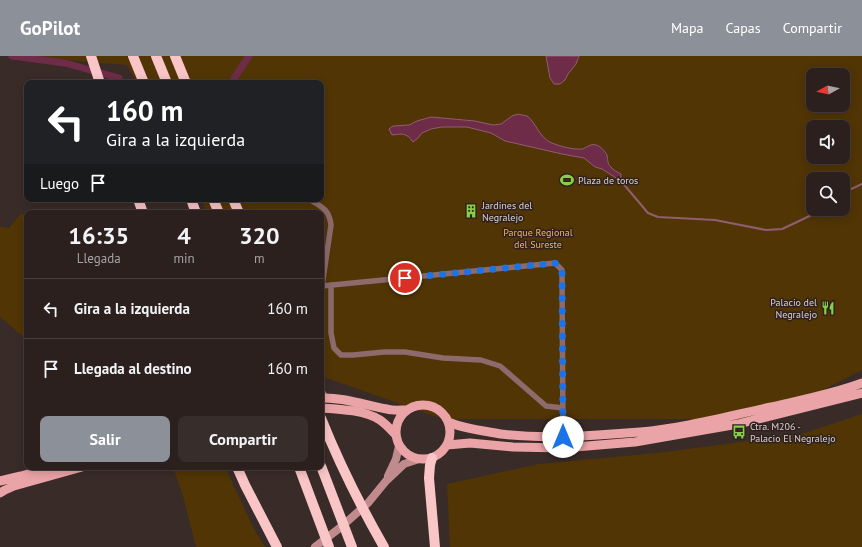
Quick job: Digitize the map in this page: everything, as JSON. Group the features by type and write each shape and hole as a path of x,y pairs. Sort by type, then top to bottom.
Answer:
{"highway":[{"path":"91,56 99,80"},
{"path":"134,56 143,80"},
{"path":"156,56 166,80"},
{"path":"175,56 185,80"},
{"path":"324,425 366,516 384,547"},
{"path":"432,458 429,478 435,547"},
{"path":"238,470 277,547"},
{"path":"300,470 330,547"},
{"path":"323,470 352,547"}],"main road":[{"path":"448,422 481,431 516,436 563,437 641,432 717,419 793,402 862,383"},
{"path":"447,445 470,443 513,447 563,448 635,442 738,424 862,393"},
{"path":"324,398 348,401 389,410 406,410 419,405 431,406 440,411 448,422 450,435 447,445 440,453 432,458 419,459 407,455 399,446 396,435 396,426 406,410"},
{"path":"324,408 348,410 371,416 380,420 396,435"},
{"path":"0,481 42,470"},
{"path":"0,493 14,486 71,470"}],"street":[{"path":"314,202 325,209 330,217 331,225 324,272"},
{"path":"324,286 555,263 562,270 563,437"},
{"path":"331,286 331,333 334,348 341,355 404,352 443,358 481,360 500,366 546,406 563,408"},
{"path":"386,480 396,459 399,446"},
{"path":"315,547 341,527 368,503 386,480 404,464 419,459"}],"green space":[{"name":"Parque Regional del Sureste","path":"18,56 862,56 862,370 767,419 443,419 324,377 324,210 206,210 202,202 324,202 324,80 135,80 127,65"},
{"path":"21,213 24,215 24,337 0,317 0,227 9,228"},
{"path":"862,414 862,547 450,547 447,484 539,464 657,453 802,434"},
{"path":"174,470 226,470 253,527 265,547 196,547 183,496"}],"shaded area":[{"path":"546,56 579,56 576,64 565,80 560,84 554,84 550,78"},
{"path":"518,114 527,116 544,138 552,143 575,149 582,149 592,145 599,146 607,155 610,166 621,174 621,181 602,169 595,167 584,158 505,141 491,133 467,127 442,127 431,129 422,133 413,142 406,135 392,135 389,129 393,126 409,125 431,117 475,121 493,125 501,124 512,116"}],"waterway":[{"path":"12,56 65,63 119,78"},
{"path":"233,80 249,56"},
{"path":"621,181 648,213 658,217 715,220 766,230 782,229 809,216"},
{"path":"850,190 862,184"}],"place":[{"name":"Plaza de toros","path":"567,180"},
{"name":"Jardines del Negralejo","path":"471,211"},
{"name":"Palacio del Negralejo","path":"828,308"},
{"name":"Ctra. M206 - Palacio El Negralejo","path":"739,432"}],"route":[{"path":"405,278 555,263 562,270 563,437"}]}
